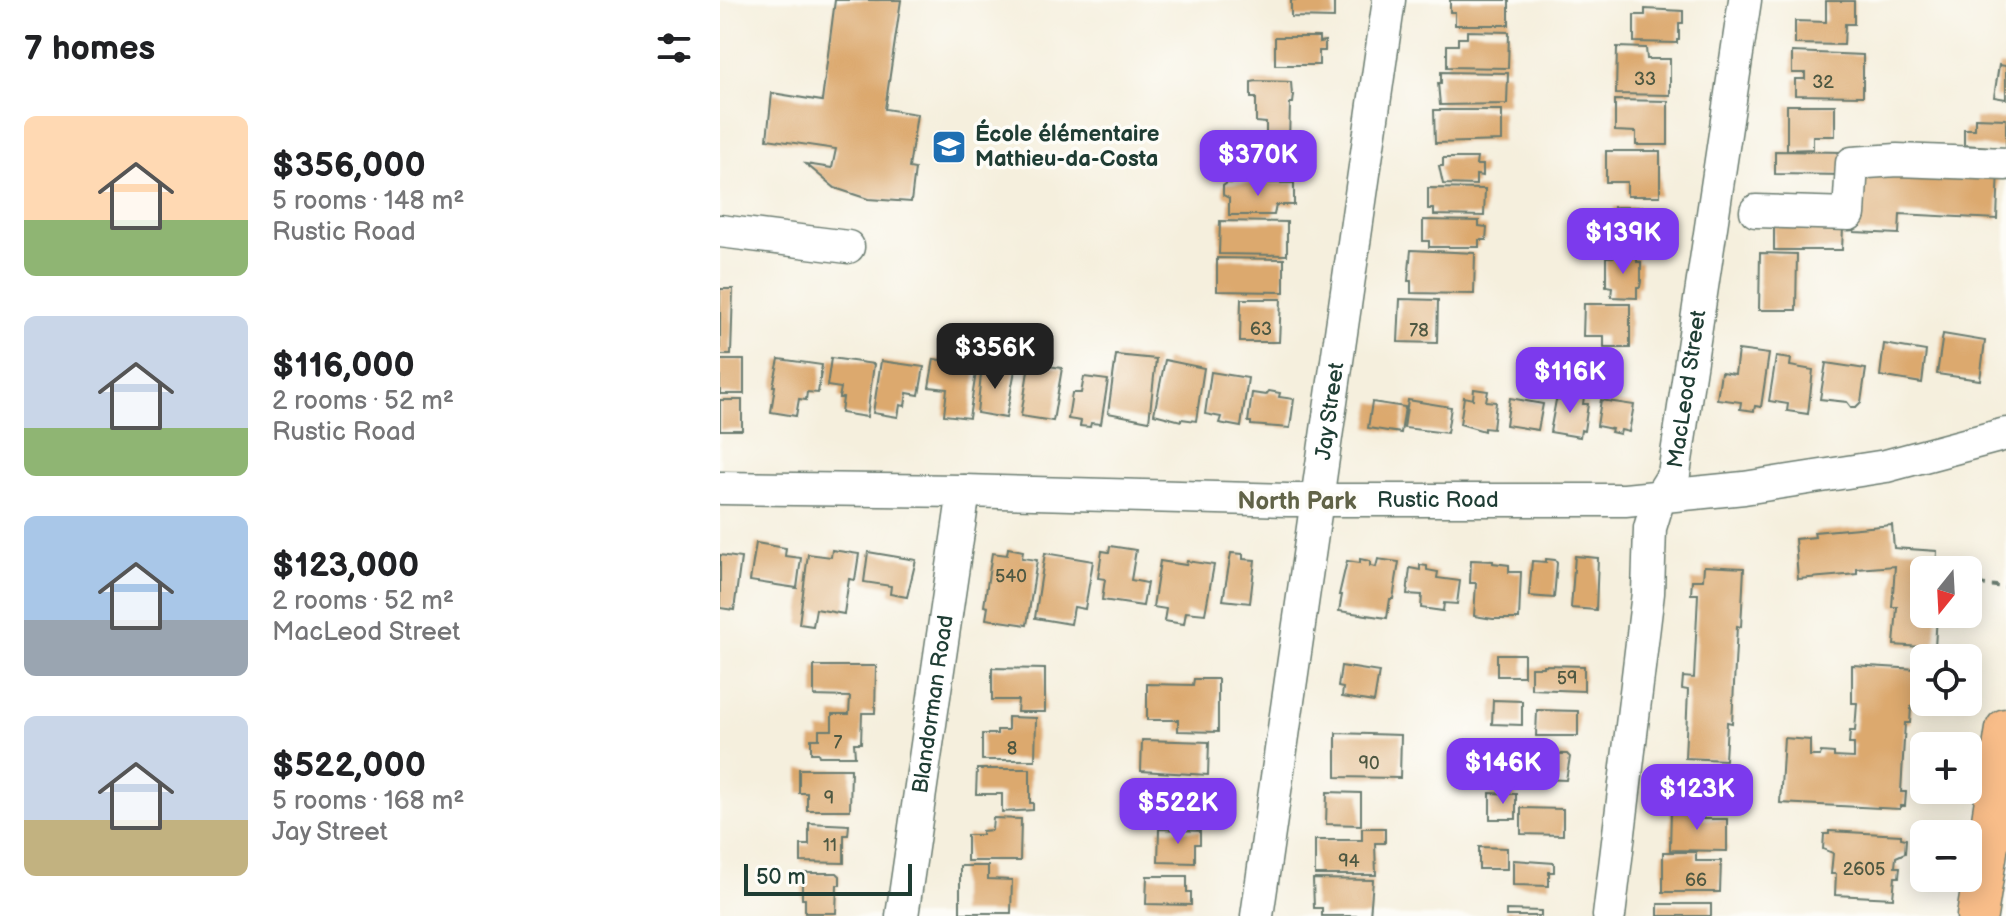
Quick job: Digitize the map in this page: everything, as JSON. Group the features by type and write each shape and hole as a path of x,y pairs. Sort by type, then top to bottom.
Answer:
{"main road":[{"path":"1977,916 2006,729"}],"street":[{"name":"Jay Street","path":"1257,916 1389,0"},
{"name":"MacLeod Street","path":"1609,916 1647,608 1650,528 1659,498 1674,474 1745,0"},
{"path":"1756,211 1849,214 1852,163 1897,160 2006,164"},
{"path":"720,231 848,247"},
{"name":"Rustic Road","path":"720,488 1287,500 1659,498 1886,466 2006,434"},
{"name":"Blandorman Road","path":"902,916 964,491"}],"path":[{"path":"1982,584 2006,587"}],"building":[{"path":"835,0 901,0 885,109 917,114 909,168 915,169 911,202 868,199 835,188 806,164 832,168 836,149 767,139 772,93 822,101"},
{"path":"1291,0 1334,0 1334,18 1291,17"},
{"path":"1450,0 1509,0 1509,25 1455,25 1455,12 1450,12"},
{"path":"1826,1 1854,1 1854,24 1845,24 1844,45 1795,44 1795,21 1826,22"},
{"path":"1645,9 1683,11 1677,43 1634,42 1634,15 1645,15"},
{"path":"1467,31 1509,32 1508,68 1447,67 1447,45 1458,45 1458,38 1467,38"},
{"path":"1275,37 1319,37 1319,42 1325,41 1325,51 1319,51 1319,65 1275,65"},
{"path":"1617,47 1646,48 1647,59 1670,59 1670,95 1616,94"},
{"path":"1792,52 1863,55 1863,96 1795,95 1795,79 1805,79 1805,73 1792,73"},
{"path":"1999,65 2006,66 2006,99 1994,97"},
{"path":"1441,72 1508,73 1507,104 1440,105 1438,83 1441,83"},
{"path":"1251,82 1291,82 1294,95 1293,103 1290,103 1289,142 1266,141 1266,123 1256,122 1256,98 1251,98"},
{"path":"1615,100 1668,101 1668,145 1636,145 1636,132 1615,131"},
{"path":"1787,105 1835,105 1835,136 1813,136 1813,149 1787,150"},
{"path":"1434,110 1502,110 1502,141 1435,143"},
{"path":"1975,118 2006,119 2006,148 1964,145 1964,129 1975,129"},
{"path":"1230,145 1296,145 1296,167 1280,167 1277,178 1232,178 1232,160 1226,156"},
{"path":"1606,151 1660,151 1660,196 1627,196 1627,182 1606,182"},
{"path":"1775,151 1844,152 1844,175 1775,174"},
{"path":"1443,158 1477,158 1476,165 1483,165 1483,176 1476,175 1476,185 1443,184 1439,166 1443,166"},
{"path":"1999,167 1997,219 1900,214 1899,234 1854,232 1858,169"},
{"path":"1227,183 1294,183 1294,205 1276,205 1274,215 1229,215 1229,198 1223,195 1223,186"},
{"path":"1428,188 1485,189 1484,216 1434,215 1434,209 1428,209"},
{"path":"1614,207 1644,207 1647,237 1613,236"},
{"path":"1423,220 1479,221 1479,226 1487,227 1486,240 1479,240 1479,247 1429,247 1429,241 1423,241"},
{"path":"1220,221 1287,222 1287,255 1219,254"},
{"path":"1774,226 1843,227 1842,250 1774,250"},
{"path":"1411,250 1475,253 1474,294 1411,293 1411,281 1408,281"},
{"path":"1760,253 1797,254 1796,310 1759,310"},
{"path":"1606,257 1637,257 1637,262 1641,262 1637,298 1611,297 1612,287 1606,286"},
{"path":"1217,258 1284,259 1284,292 1217,291"},
{"path":"720,289 733,289 731,355 720,355"},
{"path":"1241,299 1281,299 1279,342 1240,342"},
{"path":"1400,299 1438,300 1437,343 1398,342"},
{"path":"1584,304 1630,304 1630,348 1604,348 1604,336 1583,336"},
{"path":"1943,334 1985,341 1980,380 1937,374"},
{"path":"1884,344 1926,351 1922,383 1880,376"},
{"path":"1738,350 1769,354 1761,407 1755,406 1754,411 1740,409 1741,402 1717,399 1721,372 1735,374"},
{"path":"1116,355 1156,359 1149,421 1108,413"},
{"path":"1776,357 1791,359 1790,366 1813,370 1808,414 1787,411 1788,404 1769,401"},
{"path":"831,358 874,364 867,417 841,413 841,388 827,386"},
{"path":"1030,358 1049,361 1048,366 1062,368 1053,421 1021,416"},
{"path":"779,359 822,365 818,393 807,392 806,400 799,399 796,416 771,412"},
{"path":"934,359 977,366 969,418 944,415 947,389 929,387"},
{"path":"720,360 744,360 744,394 720,394"},
{"path":"1165,360 1204,368 1196,421 1181,421 1154,414"},
{"path":"881,361 924,367 919,395 907,393 905,406 900,405 898,417 873,413"},
{"path":"1826,363 1866,369 1861,402 1856,407 1851,407 1847,402 1820,399"},
{"path":"982,365 1015,370 1006,418 977,413"},
{"path":"1211,372 1248,378 1241,427 1219,423 1221,417 1205,414"},
{"path":"1084,377 1108,380 1101,424 1091,423 1090,427 1080,426 1081,421 1068,419 1072,393 1081,393"},
{"path":"1570,388 1585,390 1583,404 1588,404 1584,431 1581,430 1580,437 1550,432 1556,400 1568,401"},
{"path":"1474,389 1488,391 1486,401 1496,402 1493,429 1484,428 1484,431 1460,424 1464,397 1473,399"},
{"path":"1269,391 1280,393 1279,397 1294,399 1290,428 1251,425 1248,422 1252,393 1266,395"},
{"path":"1510,398 1543,404 1538,430 1506,425"},
{"path":"720,400 742,400 742,430 720,430"},
{"path":"1408,400 1451,407 1447,433 1404,428"},
{"path":"1601,400 1634,405 1629,432 1621,430 1620,434 1597,426"},
{"path":"1372,402 1405,407 1401,433 1368,428"},
{"path":"1892,525 1894,548 1937,551 1937,556 1910,556 1910,628 1936,628 1935,644 1894,645 1897,607 1892,607 1895,566 1857,569 1857,574 1798,579 1795,539 1815,537 1814,532"},
{"path":"756,543 786,548 785,556 801,558 797,588 750,581"},
{"path":"1110,546 1136,550 1131,580 1147,583 1143,606 1102,600 1105,579 1098,578 1102,551 1109,552"},
{"path":"1008,548 1023,551 1022,558 1037,560 1027,625 986,619 988,607 984,606 992,553 1007,555"},
{"path":"832,550 859,554 855,580 849,579 844,614 816,609 813,626 799,624 808,554 831,557"},
{"path":"868,552 916,560 907,597 890,594 891,586 864,582"},
{"path":"1045,553 1093,561 1085,609 1074,607 1071,624 1035,618"},
{"path":"1231,553 1255,560 1250,603 1223,600"},
{"path":"720,555 741,558 734,610 720,608"},
{"path":"1575,556 1598,558 1596,610 1571,608"},
{"path":"1360,559 1370,561 1370,566 1376,567 1378,559 1399,562 1387,618 1339,611 1342,595 1339,595 1347,561 1360,563"},
{"path":"1546,559 1557,563 1554,598 1529,596 1532,561 1546,562"},
{"path":"1471,560 1493,561 1509,565 1509,572 1521,572 1519,619 1474,616 1476,583 1470,583"},
{"path":"1160,561 1214,565 1205,614 1186,612 1184,624 1164,621 1166,609 1153,607"},
{"path":"1420,565 1438,572 1437,578 1460,581 1457,604 1444,603 1443,611 1421,608 1422,595 1407,594 1410,568 1420,570"},
{"path":"1704,566 1744,568 1741,627 1737,626 1732,723 1727,722 1725,760 1685,758 1688,690 1682,689 1683,677 1694,678 1698,594 1691,594 1692,580 1703,580"},
{"path":"1497,654 1524,654 1524,676 1497,676"},
{"path":"1852,665 1910,669 1910,723 1905,723 1901,792 1906,792 1905,806 1900,806 1900,809 1780,803 1784,738 1810,740 1810,756 1820,756 1821,752 1834,753 1834,757 1854,758 1854,744 1849,744 1850,731 1855,731 1857,703 1852,703"},
{"path":"814,666 876,666 875,713 862,713 861,743 854,743 855,756 819,756 818,753 811,753 811,739 819,739 819,730 832,730 832,714 849,714 850,697 814,696"},
{"path":"1341,666 1379,672 1374,702 1342,697 1343,688 1338,687"},
{"path":"1584,666 1584,691 1531,689 1531,667"},
{"path":"992,668 1045,669 1045,712 1017,712 1018,700 992,700"},
{"path":"1194,679 1218,679 1218,732 1178,731 1178,720 1147,720 1147,684 1193,685"},
{"path":"1493,700 1522,701 1522,725 1492,724"},
{"path":"1537,710 1578,711 1578,736 1536,736"},
{"path":"1008,717 1036,718 1035,760 982,760 982,734 1008,730"},
{"path":"1336,733 1401,735 1400,778 1336,777"},
{"path":"1142,740 1209,742 1208,775 1141,771"},
{"path":"1531,753 1567,754 1570,757 1566,780 1515,778 1516,762 1531,762"},
{"path":"799,769 851,769 850,810 807,810 807,793 799,793"},
{"path":"977,769 1030,769 1030,803 1033,803 1033,810 1002,812 1002,794 976,794"},
{"path":"1135,780 1203,781 1202,815 1135,812"},
{"path":"1327,792 1361,793 1361,825 1326,824"},
{"path":"1490,793 1516,794 1516,819 1490,819"},
{"path":"1521,808 1563,809 1563,835 1521,834"},
{"path":"1671,809 1703,810 1703,819 1727,819 1727,851 1670,850"},
{"path":"993,818 1021,819 1020,861 967,861 967,835 982,835 982,831 992,830"},
{"path":"809,823 849,825 848,835 844,835 844,863 801,862 801,845 809,845"},
{"path":"1362,828 1385,828 1385,843 1375,843 1376,875 1315,875 1315,840 1362,840"},
{"path":"1159,829 1200,831 1200,844 1195,844 1195,863 1158,862"},
{"path":"1829,831 1901,835 1906,839 1905,853 1896,857 1895,867 1900,867 1899,877 1895,877 1893,898 1835,895 1836,874 1831,874 1833,853 1823,849 1824,834 1829,834"},
{"path":"1479,847 1507,848 1507,869 1479,869"},
{"path":"1663,852 1696,852 1696,861 1721,861 1720,892 1663,892"},
{"path":"1513,860 1554,863 1554,872 1549,872 1549,886 1513,885"},
{"path":"960,866 988,866 988,879 1012,880 1011,913 960,913"},
{"path":"802,873 837,873 840,876 836,913 805,913"},
{"path":"1147,876 1187,876 1191,905 1146,904"},
{"path":"1313,879 1373,880 1370,916 1322,916 1322,908 1314,908"},
{"path":"1658,904 1711,904 1711,916 1658,916"},
{"path":"1506,910 1541,911 1541,916 1506,916"}],"place":[{"name":"École élémentaire Mathieu-da-Costa","path":"949,147"}],"district":[{"name":"North Park","path":"1297,501"}]}
